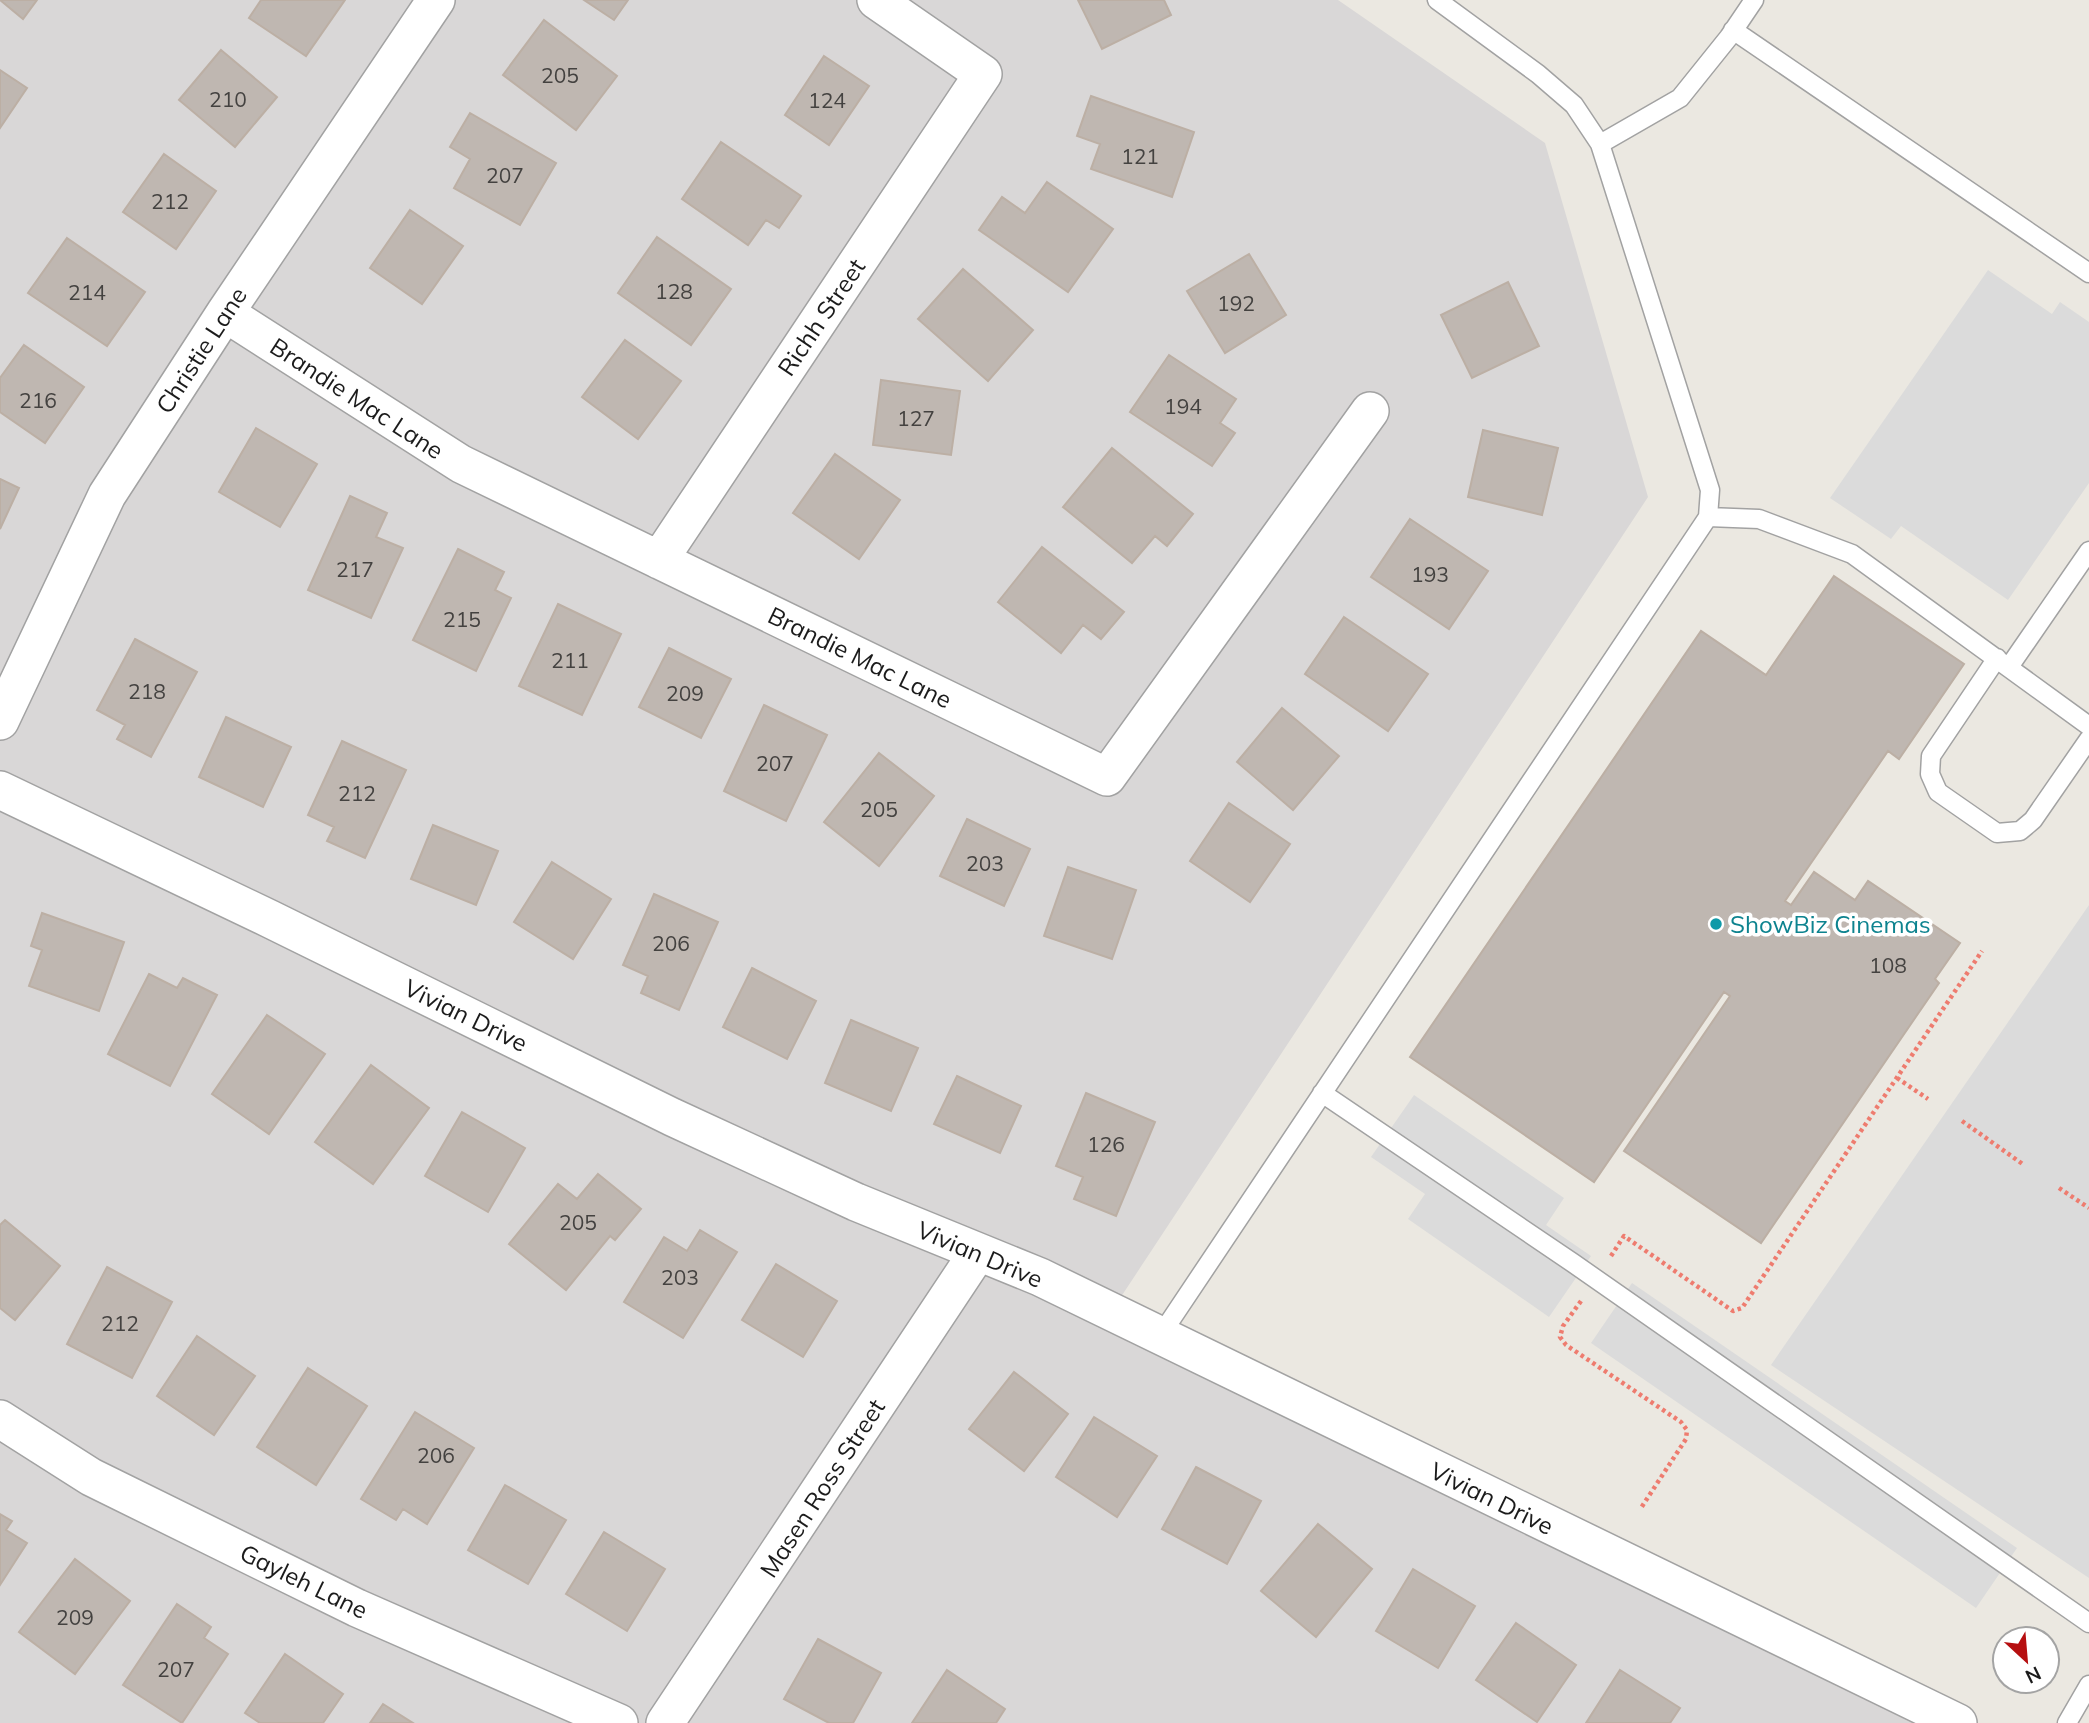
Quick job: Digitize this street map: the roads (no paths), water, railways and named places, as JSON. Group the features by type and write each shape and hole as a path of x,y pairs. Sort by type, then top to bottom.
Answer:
{"street":[{"name":"Christie Lane","path":"0,720 107,495 225,313 436,0"},
{"name":"Richh Street","path":"659,560 983,74 876,0"},
{"name":"Brandie Mac Lane","path":"225,313 461,464 1107,777 1370,411"},
{"name":"Vivian Drive","path":"0,790 672,1117 856,1202 1040,1278 1958,1723"},
{"name":"Masen Ross Street","path":"665,1723 978,1252"},
{"name":"Gayleh Lane","path":"0,1419 91,1477 357,1608 619,1723"}],"lane":[{"path":"1160,1336 1707,517 1710,490 1600,144 1574,105 1538,74 1437,0"},
{"path":"1600,144 1680,98 1754,0"},
{"path":"1733,30 2089,273"},
{"path":"1707,517 1759,519 1852,554 2089,726"},
{"path":"2089,551 1930,757 1930,774 1938,792 1997,833 2020,831 2033,820 2089,738"},
{"path":"1322,1093 1573,1263 2089,1623"},
{"path":"2067,1723 2089,1685"}],"place":[{"name":"ShowBiz Cinemas","path":"1716,924"}]}
